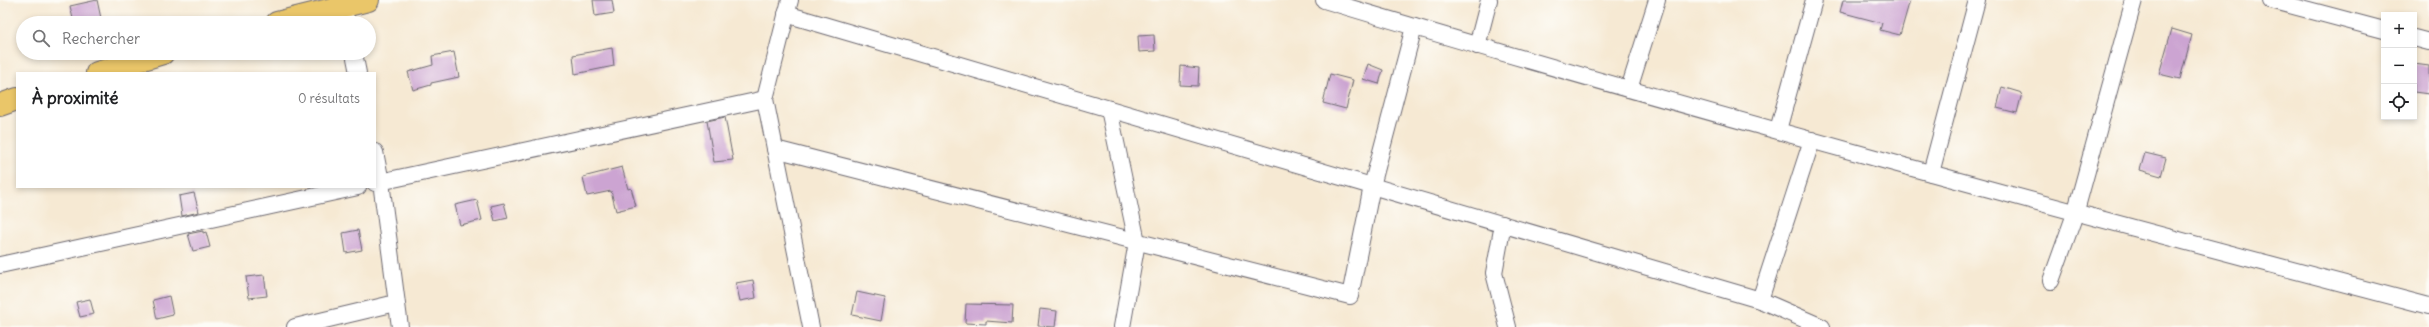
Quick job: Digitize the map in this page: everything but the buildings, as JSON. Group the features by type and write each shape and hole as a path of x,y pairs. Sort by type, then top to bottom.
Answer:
{"main road":[{"path":"330,16 345,14 368,0"},
{"path":"100,72 140,60"},
{"path":"0,105 16,99"}],"street":[{"path":"1324,0 1477,46 2075,214 2429,306"},
{"path":"1477,46 1489,0"},
{"path":"1629,89 1657,0"},
{"path":"1778,130 1814,0"},
{"path":"1931,173 1977,0"},
{"path":"2051,281 2075,214 2134,0"},
{"path":"2271,0 2381,29"},
{"path":"811,327 764,98 788,7 1109,108 1760,300 1822,327"},
{"path":"775,150 1350,296 1372,186 1414,27"},
{"path":"2417,39 2429,42"},
{"path":"355,60 358,72"},
{"path":"378,182 764,98"},
{"path":"1109,108 1138,242 1122,327"},
{"path":"1760,300 1812,140"},
{"path":"376,162 400,327"},
{"path":"0,265 353,188"},
{"path":"1503,224 1494,273 1508,327"},
{"path":"295,327 396,303"}]}
